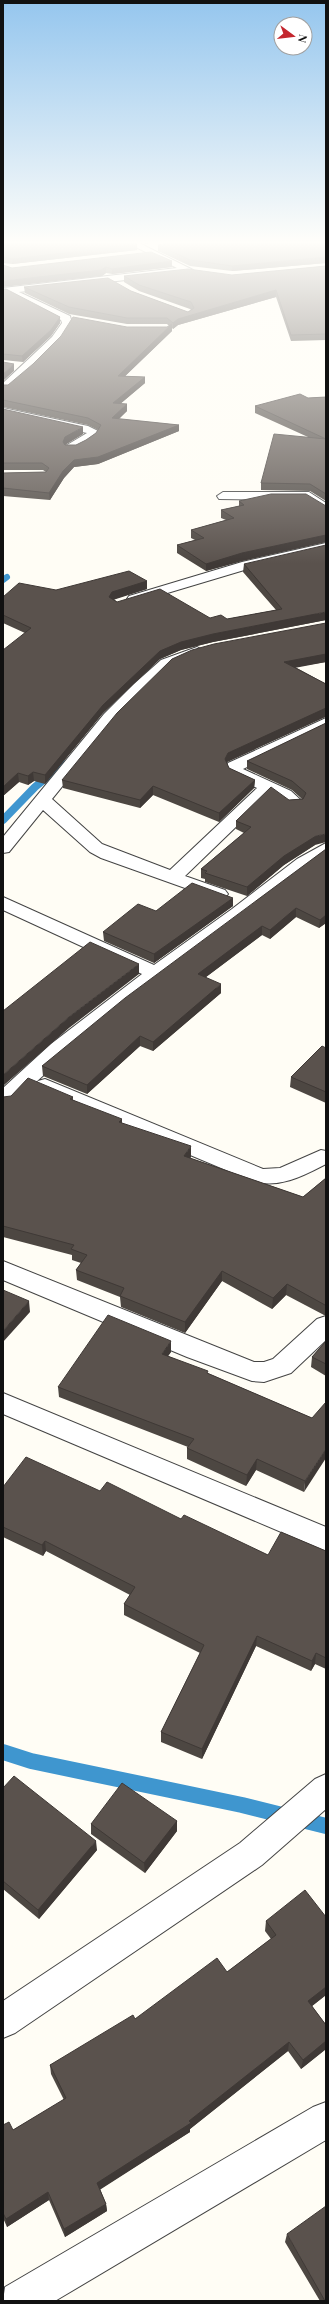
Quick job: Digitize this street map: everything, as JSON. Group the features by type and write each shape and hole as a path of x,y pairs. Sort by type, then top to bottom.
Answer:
{"street":[{"path":"3,389 28,368 46,350"},
{"path":"9,365 28,368"},
{"path":"3,411 84,428 94,432 93,435 71,448"},
{"path":"223,496 309,496 326,509"},
{"path":"118,604 247,565 326,547"},
{"path":"3,848 110,717 139,687 166,663 186,654 213,647"},
{"path":"295,803 285,795 235,771 234,767 326,723"},
{"path":"172,878 268,787"},
{"path":"42,799 96,848 107,854 250,905"},
{"path":"3,1100 25,1078 95,1017 250,905 311,856 326,848"},
{"path":"3,903 156,973"},
{"path":"25,1078 260,1176 273,1177 285,1175 324,1156"},
{"path":"3,1270 196,1350 252,1370 264,1372 282,1366 326,1325"},
{"path":"3,1403 326,1539"},
{"path":"3,2021 252,1854 322,1793"},
{"path":"19,2301 326,2120"}],"building":[{"path":"3,350 29,350 22,356 3,354"},
{"path":"47,350 145,350 118,376 145,377 113,403 127,404 112,418 179,425 98,457 74,460 63,471 49,493 3,488 3,473 46,472 49,468 42,463 3,463 3,409 83,427 65,437 63,442 65,445 76,445 86,440 96,433 101,425 88,418 3,400 3,385 8,385"},
{"path":"3,362 14,364 3,374"},
{"path":"300,394 308,398 326,397 326,439 255,406"},
{"path":"274,434 326,439 326,494 310,484 261,483"},
{"path":"271,494 306,494 326,506 326,535 242,553 206,564 177,545 204,538 191,530 234,518 221,510 244,505 239,501"},
{"path":"326,545 326,612 213,634 181,642 160,651 103,705 45,775 33,772 28,776 18,773 3,787 3,650 31,628 3,615 3,597 19,583 56,590 129,571 147,581 112,592 109,597 117,602 160,589 210,618 221,615 227,619 282,609 244,564"},
{"path":"326,623 326,654 284,662 326,684 326,708 228,753 225,759 229,768 255,780 219,813 153,786 140,800 62,780 117,713 172,659 192,650 214,644"},
{"path":"326,723 326,834 316,836 284,856 247,887 205,873 207,871 201,869 251,827 236,821 271,787 289,800 303,799 306,793 292,781 247,761"},
{"path":"326,849 326,915 320,920 296,908 270,930 262,926 198,974 221,984 153,1042 140,1036 87,1085 42,1066 125,998"},
{"path":"192,883 233,898 154,954 103,932 138,904 156,911"},
{"path":"90,942 139,964 69,1017 3,1075 3,1011"},
{"path":"322,1046 326,1048 326,1092 291,1077"},
{"path":"28,1078 73,1097 70,1099 122,1119 119,1122 191,1146 184,1156 303,1197 326,1178 326,1304 325,1305 287,1284 273,1298 222,1271 185,1322 120,1296 124,1288 76,1270 87,1255 71,1249 74,1245 3,1226 3,1097 11,1096"},
{"path":"3,1290 29,1301 3,1331"},
{"path":"108,1315 171,1341 162,1354 208,1371 207,1373 312,1418 326,1402 326,1449 305,1481 257,1459 247,1475 187,1448 194,1439 58,1387"},
{"path":"326,1341 326,1364 312,1357"},
{"path":"26,1457 100,1491 107,1482 181,1519 184,1515 268,1555 281,1532 326,1551 326,1658 316,1653 312,1661 257,1636 202,1749 161,1732 204,1645 124,1604 135,1587 45,1541 42,1545 3,1527 3,1487"},
{"path":"14,1776 96,1841 38,1910 3,1881 3,1788"},
{"path":"122,1783 177,1821 144,1863 91,1824"},
{"path":"305,1890 326,1917 326,1987 308,2001 326,2025 326,2041 303,2060 289,2042 189,2121 191,2123 97,2183 106,2204 64,2229 48,2192 6,2219 3,2213 3,2125 9,2122 13,2130 66,2098 50,2065 133,2015 135,2019 217,1958 227,1972 276,1935 266,1921"},
{"path":"326,2206 326,2301 325,2301 287,2234"}],"waterway":[{"path":"3,580 7,577"},
{"path":"3,820 35,787 63,764 49,759"},
{"path":"3,1752 31,1761 242,1805 326,1826"}]}
